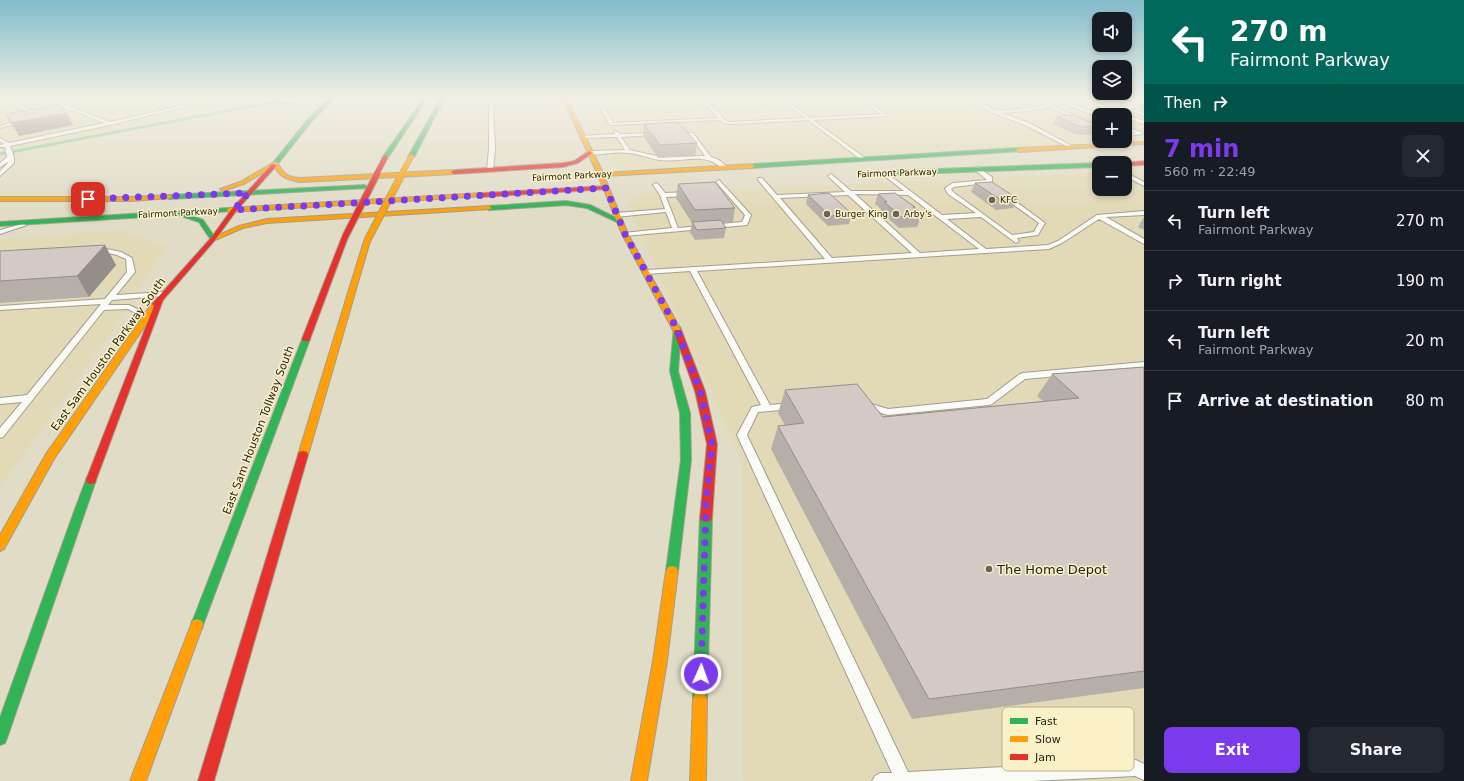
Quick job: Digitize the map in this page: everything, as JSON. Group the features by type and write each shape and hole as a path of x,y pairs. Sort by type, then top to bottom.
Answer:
{"main road":[{"name":"East Sam Houston Parkway South","path":"0,546 50,457 161,296 213,239 234,210 276,163 298,135"},
{"name":"East Sam Houston Tollway South","path":"138,781 345,238 385,158 400,135"},
{"path":"206,781 367,241 422,135"},
{"path":"582,137 597,175 610,188 618,218 625,234 677,329 700,391 712,444 706,504 698,781"},
{"name":"Fairmont Parkway","path":"597,175 1144,143"},
{"path":"192,196 242,183 276,163 277,170 281,175 298,180 563,165 576,162 589,152"},
{"path":"880,173 896,166 957,159 981,152"},
{"path":"834,173 863,166 866,164 862,159"},
{"path":"1132,164 1144,163"},
{"name":"Fairmont Parkway","path":"880,173 1092,165"},
{"path":"757,180 773,179"},
{"path":"715,182 733,181"},
{"name":"Fairmont Parkway","path":"0,199 131,199 407,185"},
{"name":"Fairmont Parkway","path":"0,224 610,188"},
{"path":"177,213 201,221 213,239 241,227 267,221 566,203 588,206 618,218"},
{"path":"0,738 48,604 66,546 161,296"},
{"path":"639,781 660,661 686,460 685,413 674,371 677,329"}],"lane":[{"path":"0,146 54,135"},
{"path":"490,170 492,135"},
{"path":"582,137 631,135"},
{"path":"692,135 709,157"},
{"path":"829,135 862,159"},
{"path":"1048,135 1070,147"},
{"path":"619,136 628,151"},
{"path":"0,139 8,145 11,157 11,163 0,174"},
{"path":"589,152 628,151 662,160 709,157 718,161 724,167"},
{"path":"0,165 11,157"},
{"path":"662,160 670,170"},
{"path":"977,169 990,178 990,181 995,186"},
{"path":"834,173 850,193 918,255"},
{"path":"880,173 942,217 985,251"},
{"path":"1132,178 1144,184"},
{"path":"757,180 775,197 831,261"},
{"path":"990,181 979,184 953,185 948,188 950,193 1027,248"},
{"path":"625,234 746,224 748,215 727,191 715,182"},
{"path":"657,185 663,195 674,229"},
{"path":"720,192 727,191"},
{"path":"999,191 1042,223 1036,234 1012,237"},
{"path":"663,195 698,193"},
{"path":"775,197 850,193 908,193"},
{"path":"618,218 668,210"},
{"path":"647,272 1049,247 1060,242 1099,216 1144,213"},
{"path":"942,217 982,215"},
{"path":"1099,216 1144,242"},
{"path":"0,232 35,222"},
{"path":"0,435 131,272 129,258 119,253 88,249"},
{"path":"693,270 767,408"},
{"path":"0,308 161,296"},
{"path":"102,308 129,307 148,316"},
{"path":"855,402 888,412 988,402 1023,376 1144,365"},
{"path":"0,401 29,398"},
{"path":"799,405 755,409 742,435 903,779"},
{"path":"1134,768 1144,772"},
{"path":"880,781 1072,771"}],"shaded area":[{"path":"0,135 87,135 0,155"},
{"path":"599,135 1092,135 1092,142 633,168 612,163"},
{"path":"1132,135 1144,135 1144,139 1132,140"},
{"path":"1132,171 1144,177 1144,781 743,781 742,462 628,207 634,199 649,193 1092,173 1092,196 1132,196"},
{"path":"123,230 166,247 123,316 0,487 0,239"}],"building":[{"path":"653,135 690,135 697,143 660,145"},
{"path":"715,182 735,208 695,210 678,184"},
{"path":"992,182 1018,199 1001,200 975,183"},
{"path":"829,193 852,214 830,216 808,195"},
{"path":"895,193 915,207 913,207 919,212 915,212 921,217 903,218 884,202 887,202 878,194"},
{"path":"721,220 726,228 697,230 692,222"},
{"path":"105,245 77,276 0,281 0,251"},
{"name":"The Home Depot","path":"1144,367 1144,671 929,699 778,426 804,423 785,390 857,384 883,417 1079,398 1052,374"}],"waterway":[{"path":"0,154 98,135"}],"traffic: fast":[{"path":"274,165 298,135"},
{"path":"385,158 400,135"},
{"path":"411,157 423,135"},
{"path":"752,166 1019,150"},
{"path":"885,173 1092,165"},
{"path":"169,197 364,187"},
{"path":"489,208 566,203 588,206 619,221"},
{"path":"0,224 229,210"},
{"path":"180,214 201,221 213,239"},
{"path":"672,571 686,460 685,413 674,371 677,329"},
{"path":"197,625 306,339"},
{"path":"0,738 91,480"},
{"path":"700,699 706,518"}],"traffic: slow":[{"path":"582,135 601,175 625,234 678,332"},
{"path":"1019,150 1144,143"},
{"path":"367,241 411,157"},
{"path":"276,163 282,174 292,179 301,180 454,172"},
{"path":"223,189 242,183 276,163"},
{"path":"601,175 752,166"},
{"path":"229,210 482,195"},
{"path":"0,199 131,199 169,197"},
{"path":"213,239 241,227 267,221 489,208"},
{"path":"303,455 367,241"},
{"path":"0,546 50,457 156,304"},
{"path":"639,781 660,661 672,571"},
{"path":"138,781 197,625"},
{"path":"698,781 700,699"}],"traffic: jam":[{"path":"454,172 563,165 576,162 589,153"},
{"path":"345,237 385,158"},
{"path":"1132,164 1144,163"},
{"path":"156,304 213,239 234,210 274,165"},
{"path":"482,195 606,188"},
{"path":"306,339 345,237"},
{"path":"91,480 160,299"},
{"path":"678,332 700,391 712,444 706,518"},
{"path":"206,781 303,455"}],"place":[{"name":"KFC","path":"992,200"},
{"name":"Burger King","path":"827,214"},
{"name":"Arby's","path":"896,214"},
{"name":"The Home Depot","path":"989,569"}],"route":[{"path":"88,199 131,199 248,193 234,210 606,188 625,234 677,329 700,391 712,444 706,504 701,674"}]}
